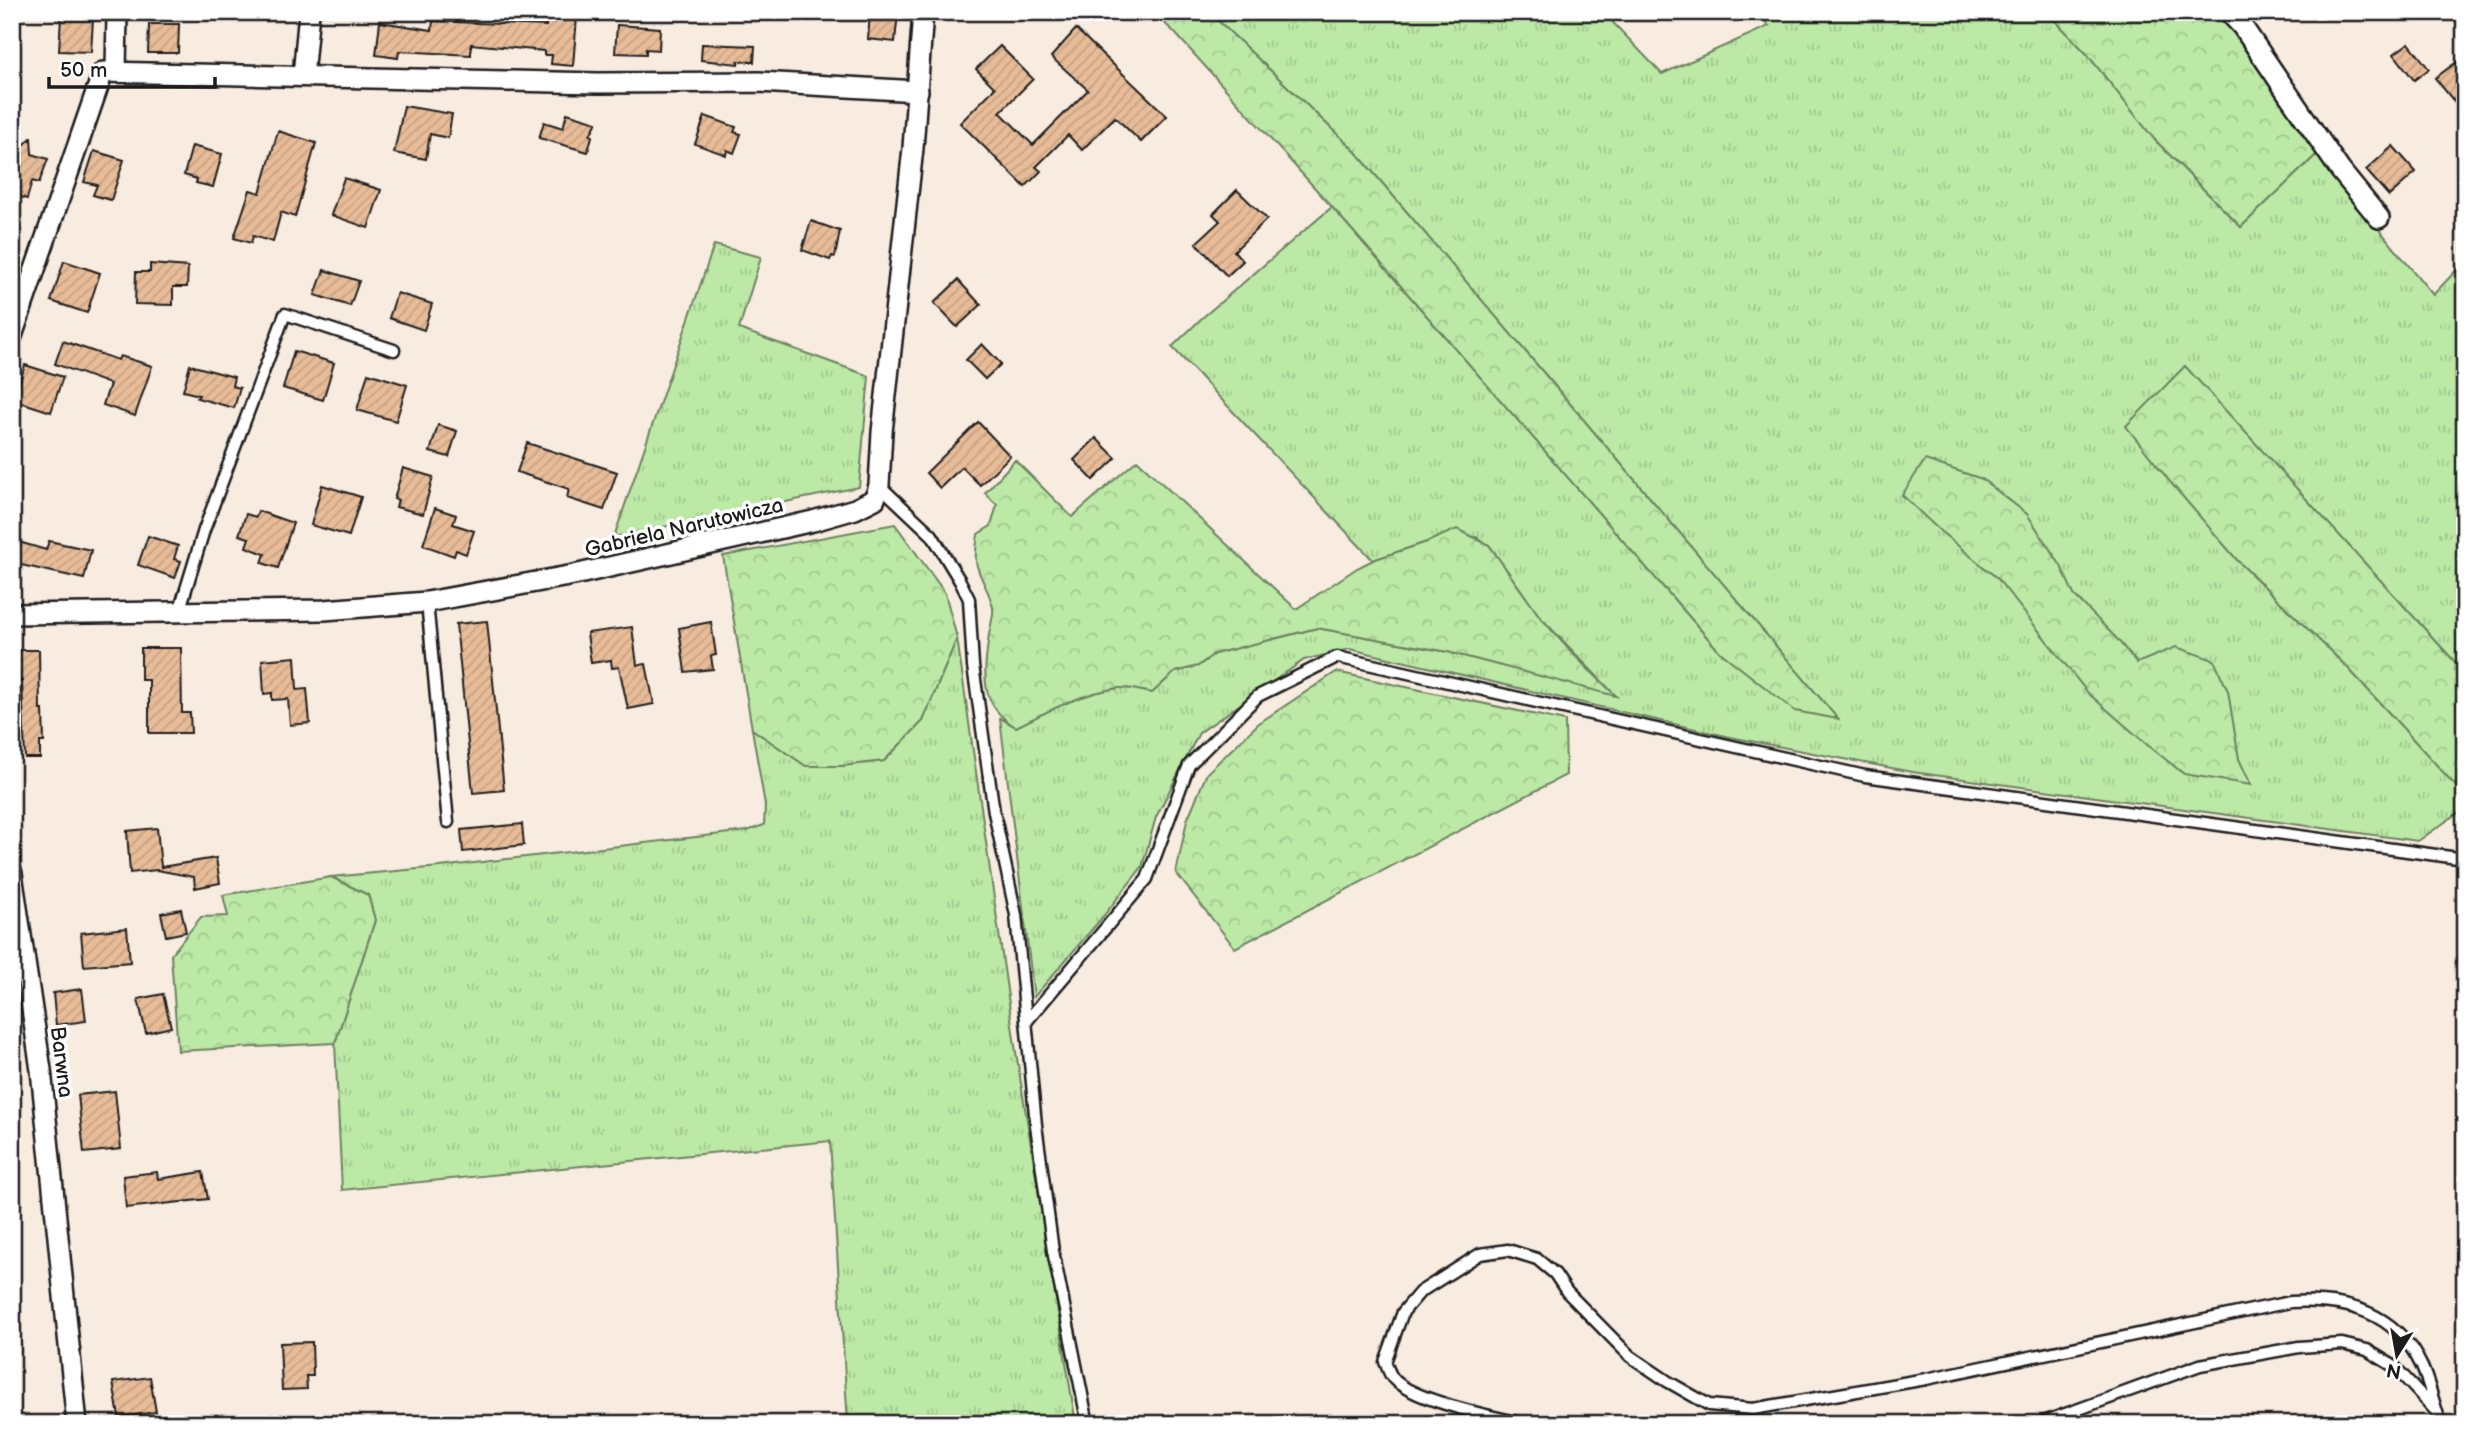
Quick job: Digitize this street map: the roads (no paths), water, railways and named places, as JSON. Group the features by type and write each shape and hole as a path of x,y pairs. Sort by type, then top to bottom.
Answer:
{"street":[{"path":"116,72 117,12"},
{"path":"303,76 309,12"},
{"path":"879,485 882,432 918,91 923,12"},
{"path":"2229,12 2242,26 2340,170 2379,218"},
{"path":"12,337 103,72 598,83 759,82 918,91"},
{"name":"Gabriela Narutowicza","path":"12,614 324,610 426,602 574,575 813,521 855,509 875,499 879,485"},
{"name":"Barwna","path":"12,874 41,1070 77,1424"}],"lane":[{"path":"179,612 204,530 285,314 394,350"},
{"path":"879,485 932,534 969,600 973,666 994,812 1016,915 1036,1125 1054,1251 1088,1424"},
{"path":"426,602 448,822"},
{"path":"1026,1022 1147,878 1189,765 1258,696 1337,657 1866,776 2465,859"},
{"path":"1526,1424 1459,1408 1416,1393 1392,1379 1385,1362 1403,1312 1420,1292 1480,1254 1508,1250 1537,1259 1555,1274 1567,1292 1630,1356 1709,1405 1753,1409 1926,1379 2290,1302 2319,1300 2357,1308 2378,1316 2399,1332 2421,1366 2441,1424"},
{"path":"2038,1424 2200,1365 2299,1347 2342,1344 2367,1350 2395,1367 2410,1380 2437,1413"}]}
